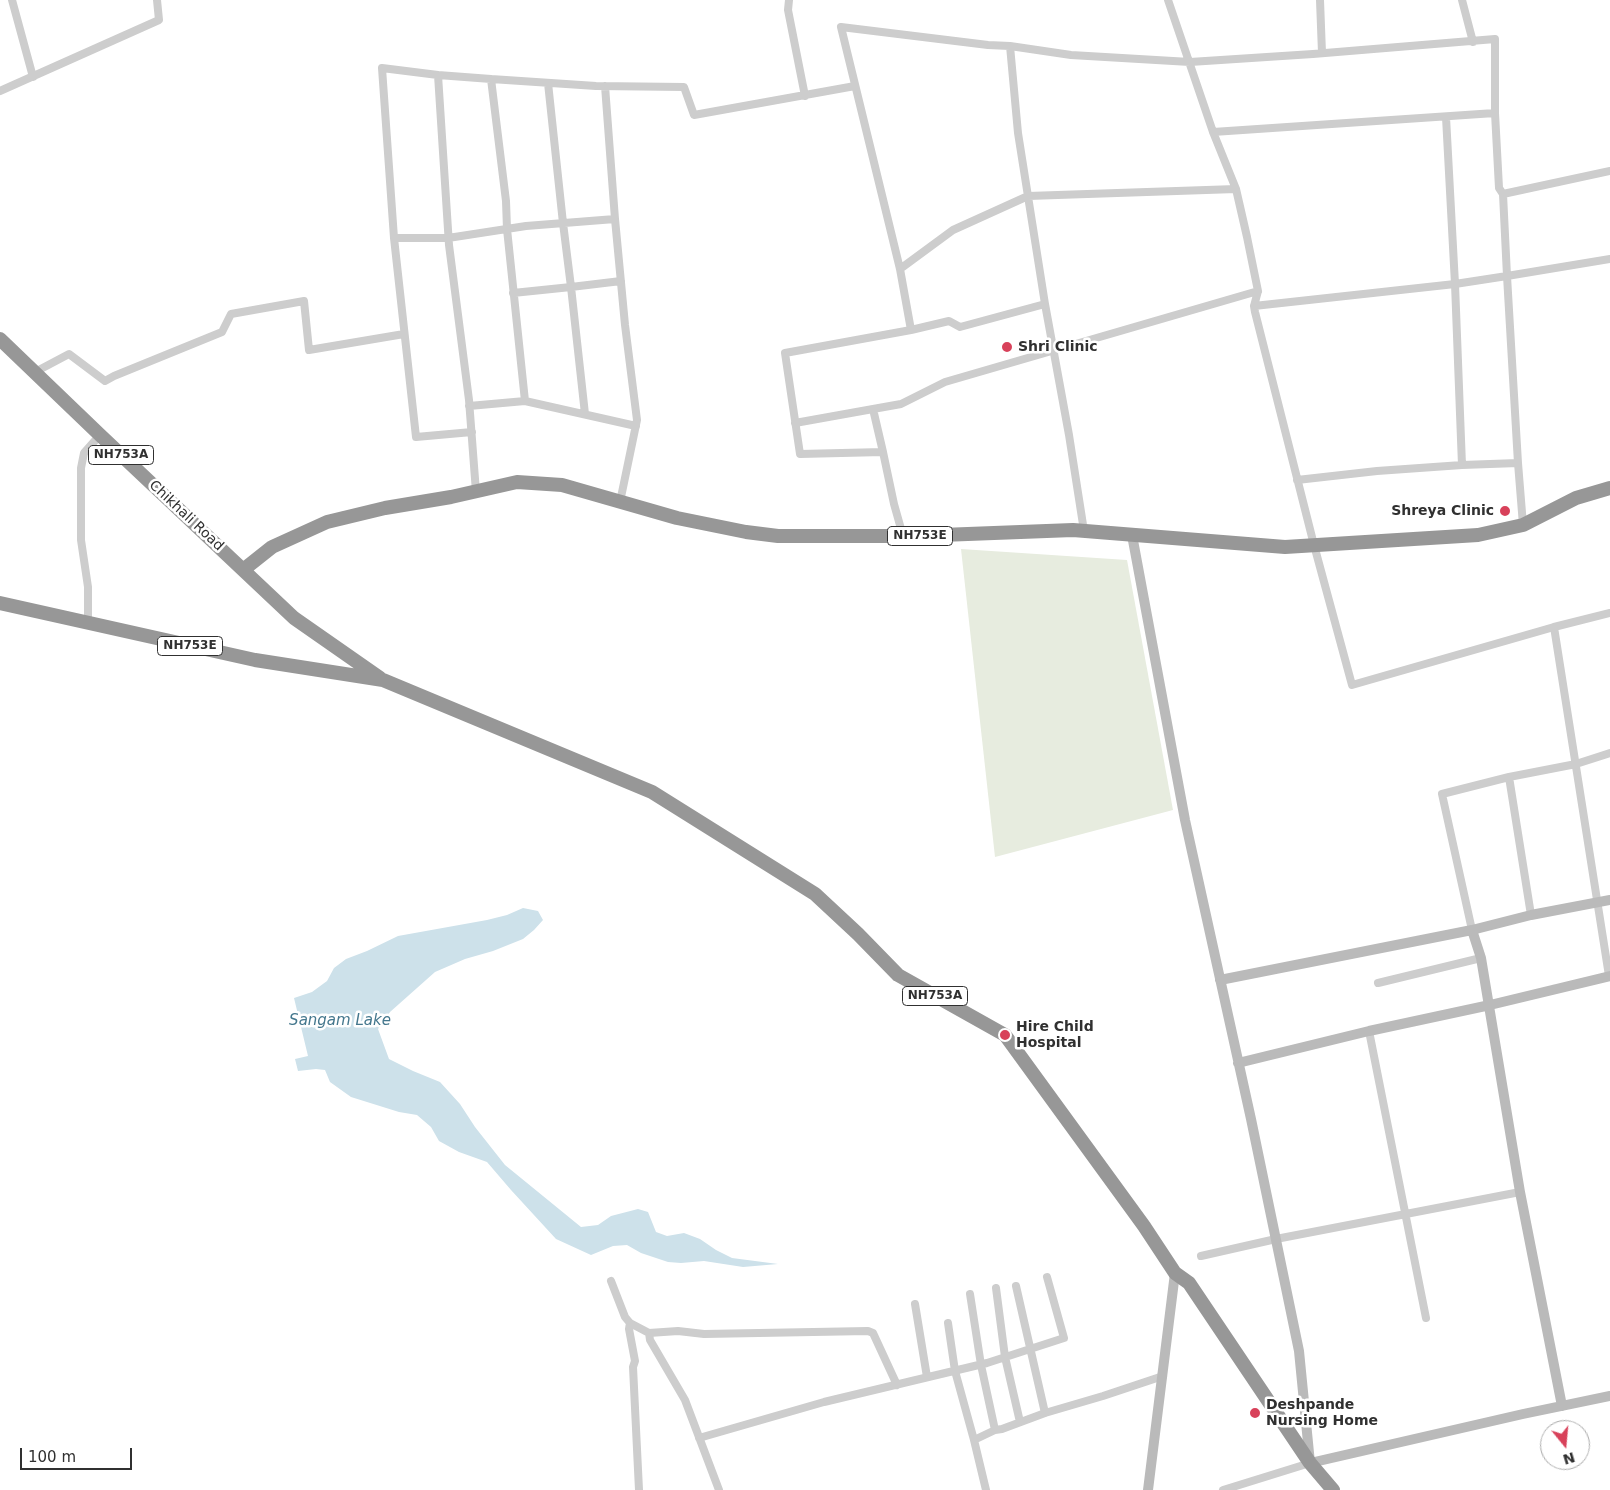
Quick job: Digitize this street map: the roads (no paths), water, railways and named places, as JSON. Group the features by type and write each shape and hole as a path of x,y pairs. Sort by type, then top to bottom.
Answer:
{"highway":[{"name":"Chikhali Road","path":"0,339 100,436 294,618 383,680"},
{"name":"NH753E","path":"244,570 272,547 327,522 385,508 451,498 518,482 562,485 677,518 746,532 778,536 903,536 1063,530 1285,547 1478,535 1523,525 1576,498 1610,488"},
{"name":"NH753E","path":"0,603 255,660 383,680"},
{"name":"NH753A","path":"383,680 652,792 815,894 898,975 1005,1035 1144,1226 1175,1274 1189,1283 1310,1463 1333,1490"}],"street":[{"path":"12,0 33,77"},
{"path":"0,91 159,20 157,0"},
{"path":"789,0 788,10 805,96"},
{"path":"1168,0 1213,132 1236,188 1258,291 1254,306 1297,480 1352,684 1610,613"},
{"path":"1320,0 1322,53"},
{"path":"1462,0 1474,42"},
{"path":"911,330 900,269 841,27 1010,46 1071,55 1190,62 1495,39 1495,113 1500,188 1503,194 1523,525"},
{"path":"1010,46 1018,133 1084,531"},
{"path":"472,432 416,437 394,238 382,68 438,75 548,83 605,86 684,86 694,115 855,86"},
{"path":"438,75 448,238 472,432 476,492"},
{"path":"490,79 506,201 506,229 526,400"},
{"path":"548,83 585,414"},
{"path":"605,86 615,219 637,420 620,502"},
{"path":"1213,132 1495,113"},
{"path":"1446,116 1462,465"},
{"path":"1503,194 1610,171"},
{"path":"900,269 953,230 1028,196 1236,188"},
{"path":"394,238 448,238 506,229 615,219"},
{"path":"1254,306 1455,284 1610,259"},
{"path":"513,294 621,281"},
{"path":"795,422 901,404 944,382 1258,291"},
{"path":"35,372 69,354 105,382 114,376 222,332 231,314 304,301 309,350 404,334"},
{"path":"884,452 800,454 785,353 911,330 949,321 960,327 1045,304"},
{"path":"469,406 526,400 636,426"},
{"path":"873,409 903,536"},
{"path":"88,624 88,587 81,540 81,468 84,453 100,436"},
{"path":"1297,480 1377,471 1518,463"},
{"path":"1132,535 1185,820 1299,1351 1310,1463"},
{"path":"1238,1063 1490,1006 1610,976 1554,627"},
{"path":"1562,1406 1520,1192 1481,958 1472,930 1442,794 1509,777 1576,764 1610,753"},
{"path":"1509,777 1531,915"},
{"path":"1220,980 1472,930 1531,915 1610,900"},
{"path":"1378,983 1481,958"},
{"path":"1369,1032 1426,1318"},
{"path":"1201,1256 1276,1239 1520,1192"},
{"path":"1148,1490 1175,1274"},
{"path":"699,1438 824,1402 956,1371 1064,1338 1047,1277"},
{"path":"611,1281 625,1318 648,1333 678,1330 704,1334 873,1332 896,1385"},
{"path":"1016,1286 1045,1413"},
{"path":"996,1288 1005,1357 1020,1422"},
{"path":"970,1294 981,1364 995,1430"},
{"path":"915,1304 927,1377"},
{"path":"630,1323 629,1328 635,1360 633,1367 639,1490"},
{"path":"948,1323 956,1371 986,1490"},
{"path":"648,1333 650,1340 685,1400 719,1490"},
{"path":"974,1440 995,1430 1162,1376"},
{"path":"1224,1490 1310,1463 1610,1396"}],"water":[{"name":"Sangam Lake","path":"523,908 538,911 543,920 523,939 493,951 465,959 435,972 390,1012 378,1029 389,1059 440,1082 460,1104 475,1127 505,1165 581,1227 598,1225 611,1216 638,1209 648,1212 656,1232 667,1236 684,1233 700,1239 732,1258 778,1264 743,1267 704,1261 668,1262 641,1253 627,1245 613,1246 591,1255 556,1239 487,1162 459,1152 439,1141 431,1127 417,1115 399,1112 351,1097 330,1082 325,1070 298,1071 295,1059 308,1056 294,998 312,992 327,981 334,968 346,959 398,936 487,920 507,915"}],"place":[{"name":"Shri Clinic","path":"1007,347"},
{"name":"Shreya Clinic","path":"1505,511"},
{"name":"Hire Child Hospital","path":"1005,1035"},
{"name":"Deshpande Nursing Home","path":"1255,1413"}]}
